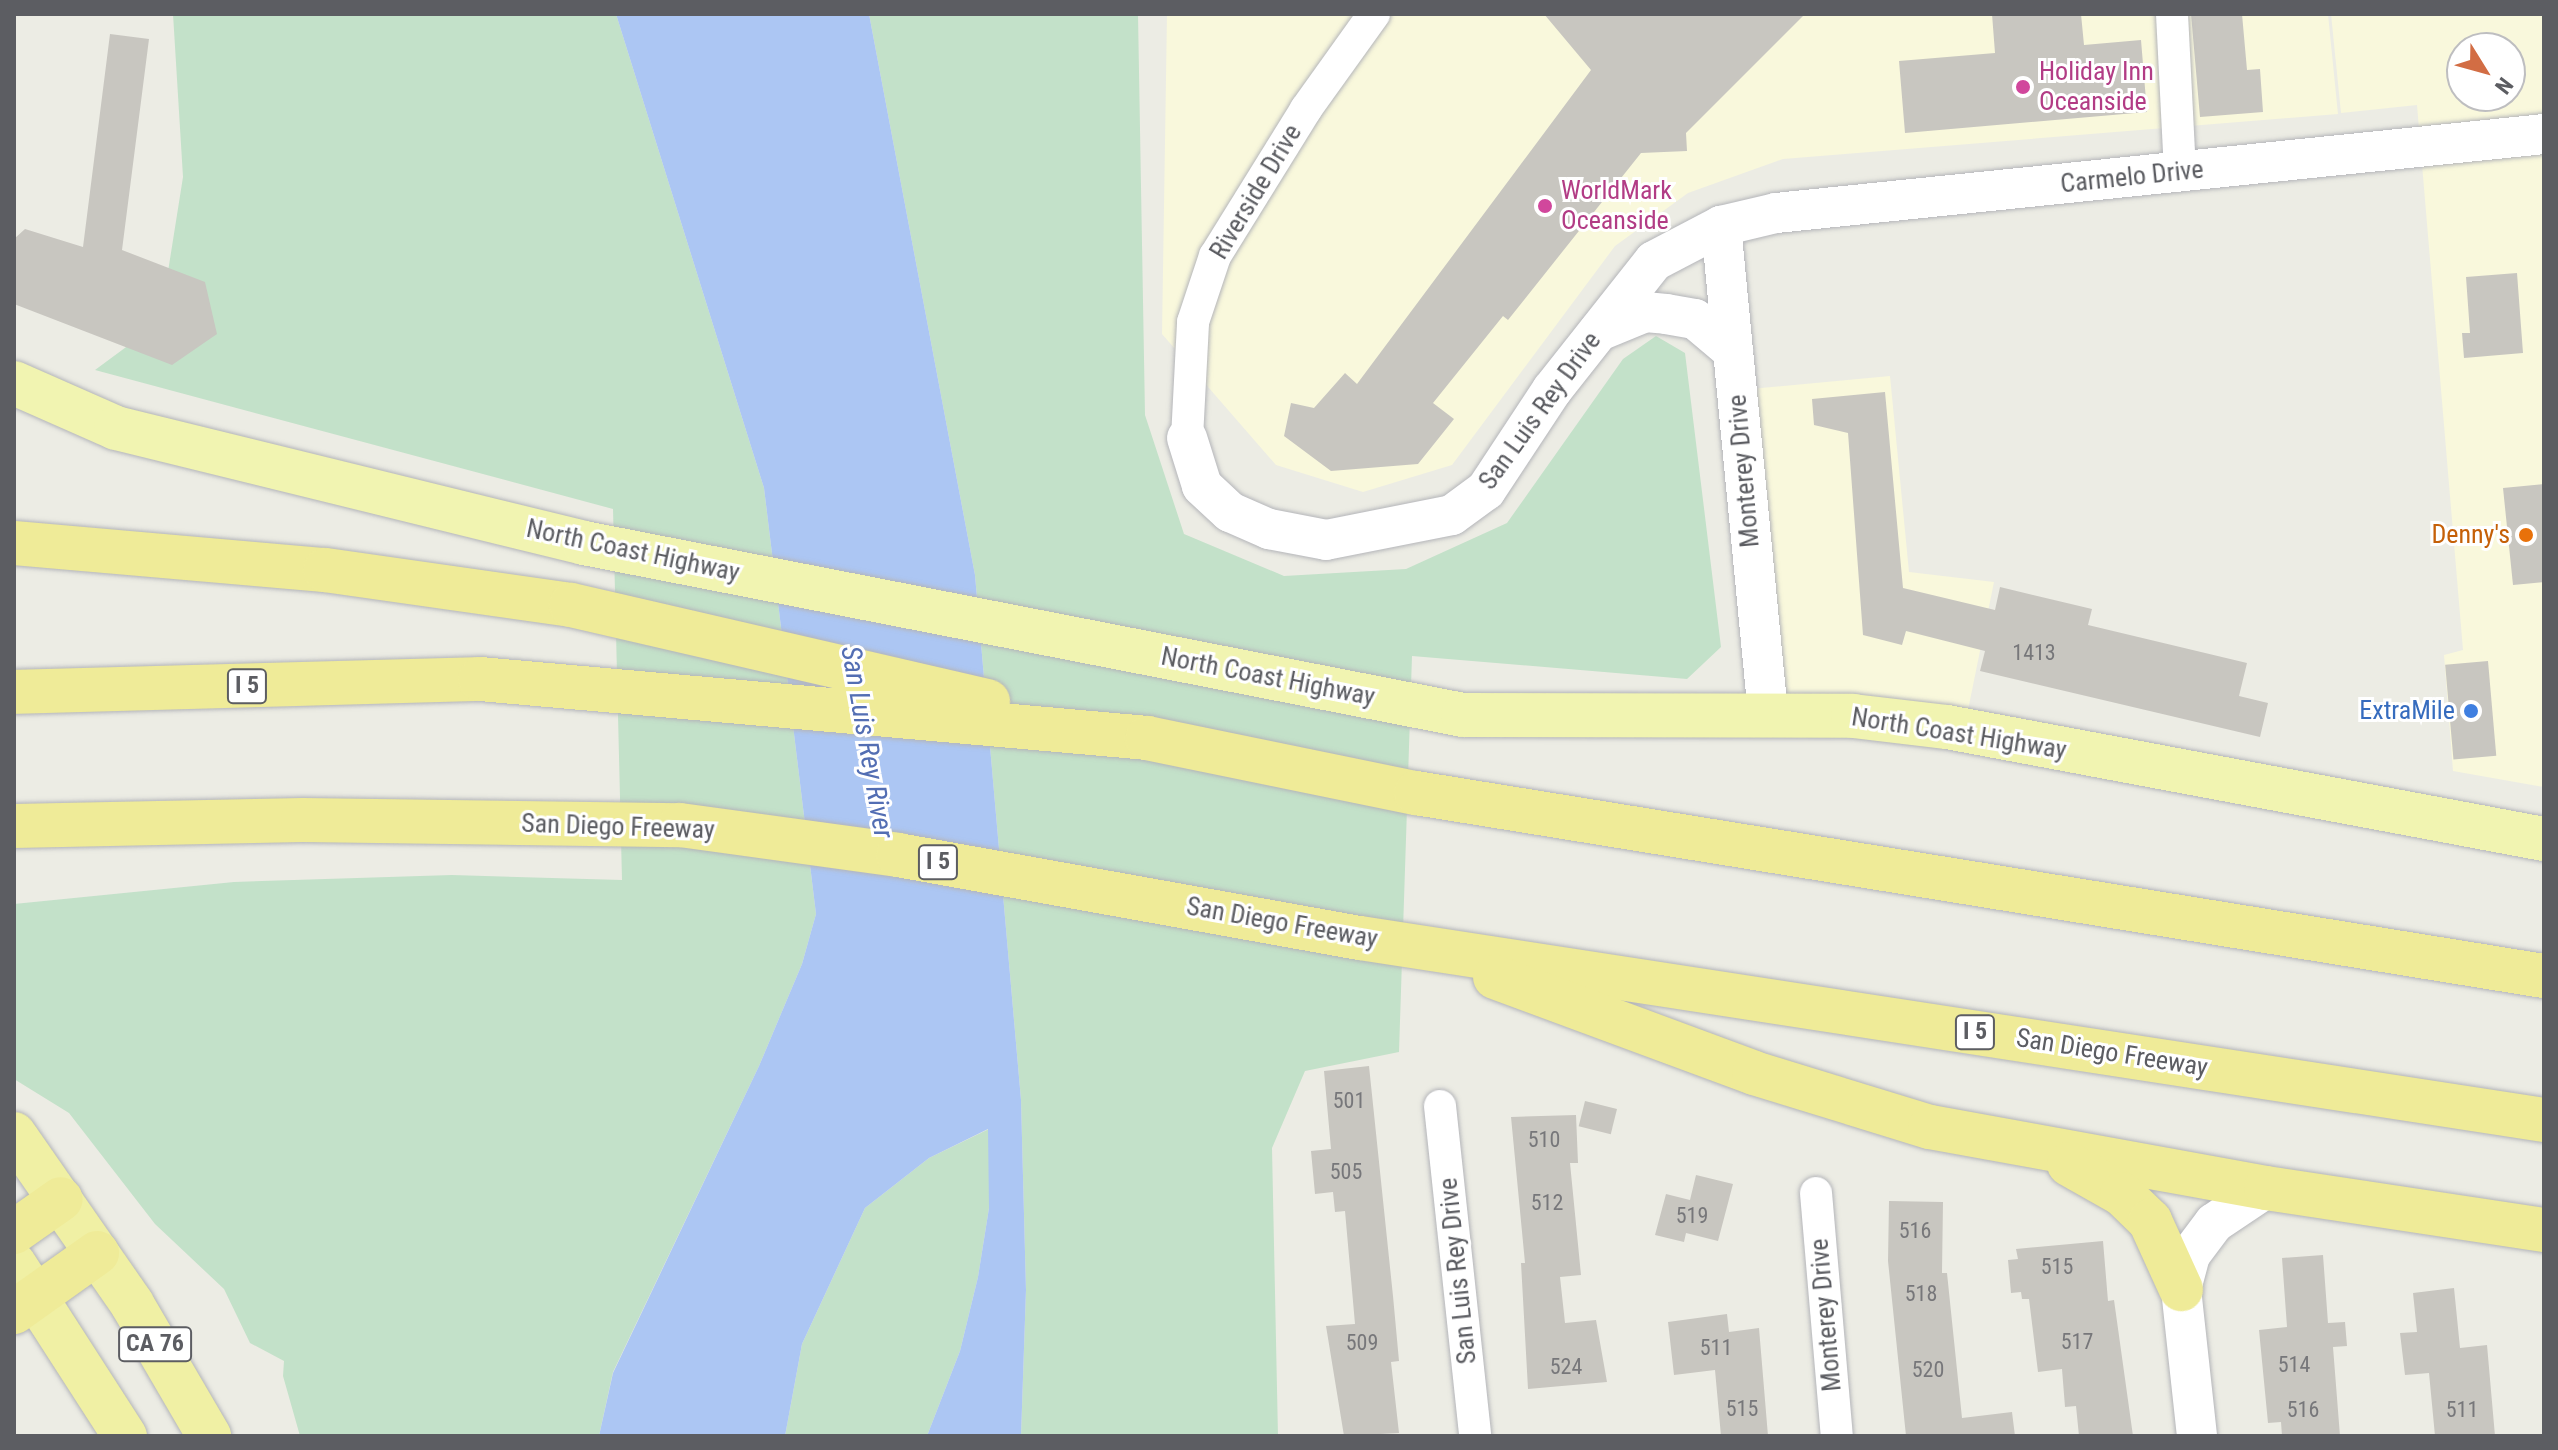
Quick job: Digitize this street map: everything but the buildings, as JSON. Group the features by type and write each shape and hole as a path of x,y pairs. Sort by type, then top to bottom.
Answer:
{"highway":[{"path":"14,543 92,553 325,570 571,605 1147,738"},
{"name":"I 5","path":"14,692 480,679 1147,738 1416,793 2544,976"},
{"name":"San Diego Freeway","path":"14,826 464,822 680,825 898,855 1407,944 2544,1120"},
{"path":"1407,944 1754,1073 1930,1127 2266,1188 2544,1230"},
{"name":"CA 76","path":"14,1134 97,1253 209,1436"},
{"path":"2043,1149 2122,1194 2150,1221 2181,1289"},
{"path":"14,1232 61,1199"},
{"path":"22,1290 97,1253"},
{"name":"CA 76","path":"22,1290 125,1436"}],"main road":[{"name":"North Coast Highway","path":"14,383 116,428 584,543 1463,715 1853,716 1947,727 2544,839"}],"street":[{"name":"Riverside Drive","path":"1187,438 1193,322 1215,256 1306,109 1374,14"},
{"path":"2172,14 2180,172"},
{"name":"Carmelo Drive","path":"1721,226 1776,213 2544,134"},
{"name":"San Luis Rey Drive","path":"1187,438 1202,486 1230,512 1269,529 1326,540 1452,515 1486,490 1599,331 1654,261 1721,226"},
{"name":"Monterey Drive","path":"1721,226 1768,715"},
{"path":"1599,331 1645,312 1666,314 1695,319 1733,351"},
{"name":"San Luis Rey Drive","path":"1440,1106 1475,1436"},
{"path":"2197,1436 2181,1289 2190,1255 2214,1223 2266,1188"},
{"name":"Monterey Drive","path":"1816,1193 1837,1436"}],"shaded area":[{"path":"173,14 616,14 764,488 816,914 802,964 759,1066 613,1372 599,1436 300,1436 283,1376 284,1361 250,1343 224,1289 155,1224 69,1113 14,1079 14,904 234,882 452,875 622,880 613,509 95,370 160,322 183,177"},
{"path":"869,14 1138,14 1145,415 1184,534 1284,576 1406,569 1507,523 1623,359 1656,336 1685,353 1721,647 1687,679 1412,656 1399,1052 1305,1071 1272,1148 1278,1436 1021,1436 1026,1290 1021,1100 975,575"},
{"path":"1167,14 2328,14 2338,114 1783,159 1688,193 1615,246 1452,465 1363,492 1276,465 1162,334"},
{"path":"2331,14 2544,14 2544,787 2453,771 2444,655 2463,650 2417,105 2341,113"},
{"path":"1890,376 1909,572 1994,582 1968,710 1777,692 1750,389"},
{"path":"989,1129 989,1208 978,1277 960,1351 927,1436 785,1436 802,1344 865,1208 929,1158"}],"water":[{"name":"San Luis Rey River","path":"616,14 869,14 975,575 1021,1100 1026,1290 1021,1436 927,1436 960,1351 978,1277 989,1208 988,1129 929,1158 865,1208 802,1344 785,1436 599,1436 613,1373 759,1066 802,964 816,914 764,488"}],"place":[{"name":"Holiday Inn Oceanside","path":"2023,87"},
{"name":"WorldMark Oceanside","path":"1545,206"},
{"name":"Denny's","path":"2526,535"},
{"name":"ExtraMile","path":"2471,711"}]}
